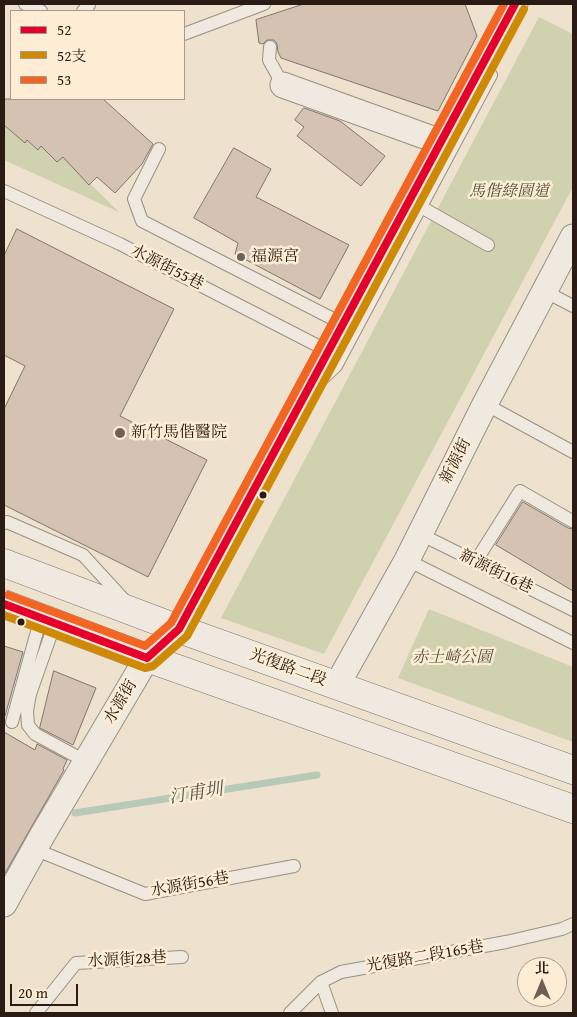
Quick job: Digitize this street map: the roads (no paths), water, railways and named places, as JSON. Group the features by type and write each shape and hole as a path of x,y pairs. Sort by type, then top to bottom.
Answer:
{"main road":[{"name":"光復路二段","path":"4,563 179,629 573,770"},
{"path":"4,604 147,658 573,808"}],"street":[{"name":"水源街","path":"4,904 34,849 147,658 179,629 517,4"},
{"path":"283,85 441,142"},
{"name":"新源街","path":"337,685 420,534 485,404 573,237"}],"lane":[{"path":"25,4 39,10"},
{"path":"185,34 264,4"},
{"path":"306,393 336,366 518,24 517,4"},
{"path":"270,47 269,60 283,85"},
{"name":"水源街55巷","path":"159,148 134,199 142,221 343,324"},
{"name":"水源街55巷","path":"4,191 120,244 328,351"},
{"path":"421,207 488,245"},
{"path":"544,291 573,306"},
{"path":"485,404 573,452"},
{"path":"476,562 520,491 572,520"},
{"path":"4,523 7,522 83,556 137,613"},
{"name":"新源街16巷","path":"420,534 573,610"},
{"path":"406,560 573,643"},
{"path":"12,722 48,620"},
{"path":"48,620 30,694 28,724 35,734 86,761"},
{"name":"水源街56巷","path":"34,849 145,894 294,866"},
{"name":"光復路二段165巷","path":"290,1013 321,982 341,972 506,942 562,929 573,924"},
{"name":"水源街28巷","path":"36,1013 76,963 182,957"},
{"path":"321,982 332,1013"}],"waterway":[{"name":"汀甫圳","path":"75,813 317,775"}],"place":[{"name":"福源宮","path":"241,257"},
{"name":"新竹馬偕醫院","path":"120,433"}],"park label":[{"name":"馬偕綠園道","path":"509,192"},
{"name":"赤土崎公園","path":"452,658"}]}
